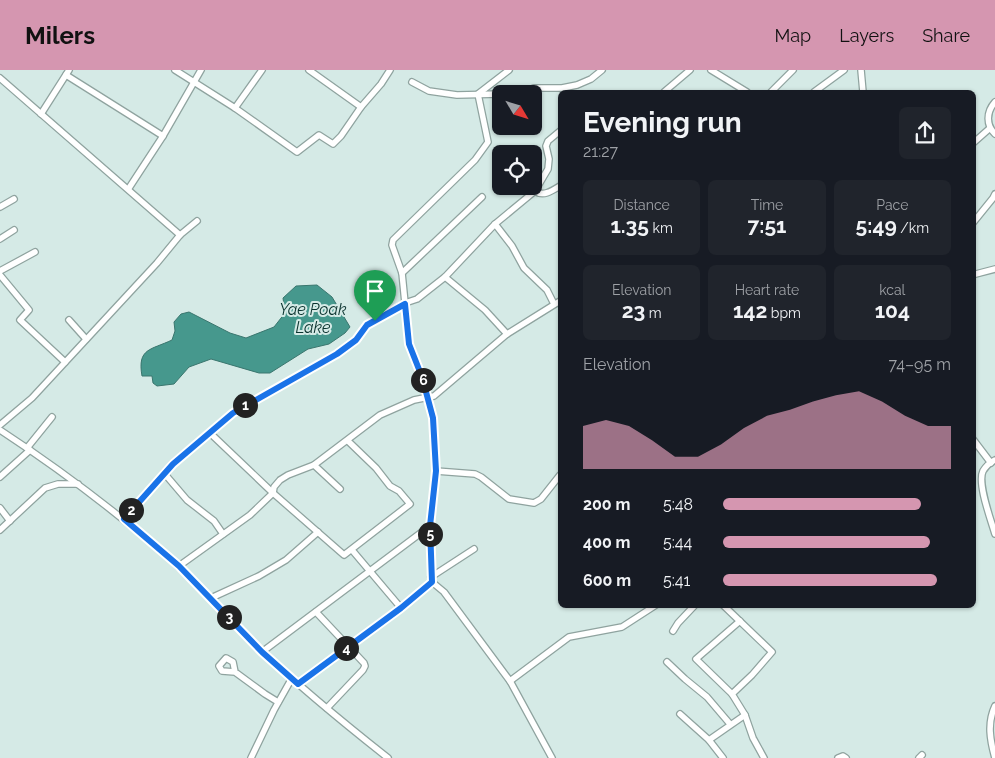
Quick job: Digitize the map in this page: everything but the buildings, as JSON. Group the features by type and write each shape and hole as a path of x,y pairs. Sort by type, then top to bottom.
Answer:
{"street":[{"path":"175,70 235,108 297,152 319,135 333,144 341,136 361,107 382,84 390,70"},
{"path":"129,188 163,136 201,70"},
{"path":"235,108 262,70"},
{"path":"309,70 361,107"},
{"path":"478,94 509,70"},
{"path":"542,89 564,90 591,79 602,70"},
{"path":"666,90 690,70"},
{"path":"711,70 744,90"},
{"path":"773,90 793,70"},
{"path":"816,90 837,72 844,70"},
{"path":"861,70 863,90"},
{"path":"42,114 68,73 163,136"},
{"path":"0,78 180,234"},
{"path":"412,82 429,91 457,95 492,94"},
{"path":"478,94 488,142 487,146 393,240 392,245 402,273 409,344 422,377 433,418 436,471 430,526 432,580 444,592 510,681 552,758"},
{"path":"995,102 991,107 988,119 989,129 995,134"},
{"path":"976,140 989,129"},
{"path":"542,179 548,169 549,159 546,146 548,141 558,133"},
{"path":"542,194 545,194 558,187"},
{"path":"124,519 173,464 233,413 337,354 356,340 367,325 417,299 445,277 495,224 530,195"},
{"path":"402,273 482,197"},
{"path":"976,219 995,198"},
{"path":"0,207 14,199"},
{"path":"0,425 32,398 157,263 180,234 197,221"},
{"path":"179,566 250,515 273,493 274,486 280,480 314,465 380,415 414,400 434,396 507,334 557,302 524,268 512,246 495,224"},
{"path":"0,238 14,230"},
{"path":"0,271 35,252"},
{"path":"976,274 995,269"},
{"path":"0,275 29,310 20,320 65,362"},
{"path":"445,277 485,310 507,334"},
{"path":"69,320 86,339"},
{"path":"0,477 28,449 52,418"},
{"path":"0,430 78,484 124,519 179,566 262,652 388,758"},
{"path":"210,433 273,493 342,554 346,555 410,504 399,491 390,486 348,441"},
{"path":"976,442 993,461 982,472 981,484 995,534"},
{"path":"314,465 340,489"},
{"path":"436,471 475,474 509,499 529,503 534,503 541,499 558,477"},
{"path":"164,473 186,500 214,521 223,534"},
{"path":"0,530 45,488 58,484 78,484"},
{"path":"0,508 10,521"},
{"path":"262,652 430,526"},
{"path":"211,598 259,576 286,560 318,532"},
{"path":"298,684 401,608 432,580 474,549"},
{"path":"352,550 401,608"},
{"path":"510,681 568,637 622,627 651,608"},
{"path":"674,631 678,623 692,608"},
{"path":"726,608 772,652 752,676 732,694"},
{"path":"316,612 365,666 364,670 327,708"},
{"path":"740,621 696,659 732,694 745,715 753,738 764,758"},
{"path":"667,662 708,697 730,724"},
{"path":"235,672 278,702"},
{"path":"251,758 278,702 292,678"},
{"path":"995,706 989,731 995,758"},
{"path":"680,714 709,740 723,758"},
{"path":"709,740 745,715"},
{"path":"838,758 844,756 846,758"}],"water":[{"name":"Yae Poak Lake","path":"317,285 332,297 350,327 345,333 329,344 308,349 270,373 259,373 211,359 189,367 174,384 157,386 153,383 152,376 142,376 141,367 144,355 152,348 172,340 175,331 174,322 181,314 189,312 230,333 246,338 274,327 285,313 283,298 296,286"}],"route":[{"path":"405,304 409,344 422,377 433,418 436,471 430,526 432,582 401,608 298,684 262,652 179,566 124,519 173,464 233,413 337,354 356,340 367,325 375,321 405,304"}]}
